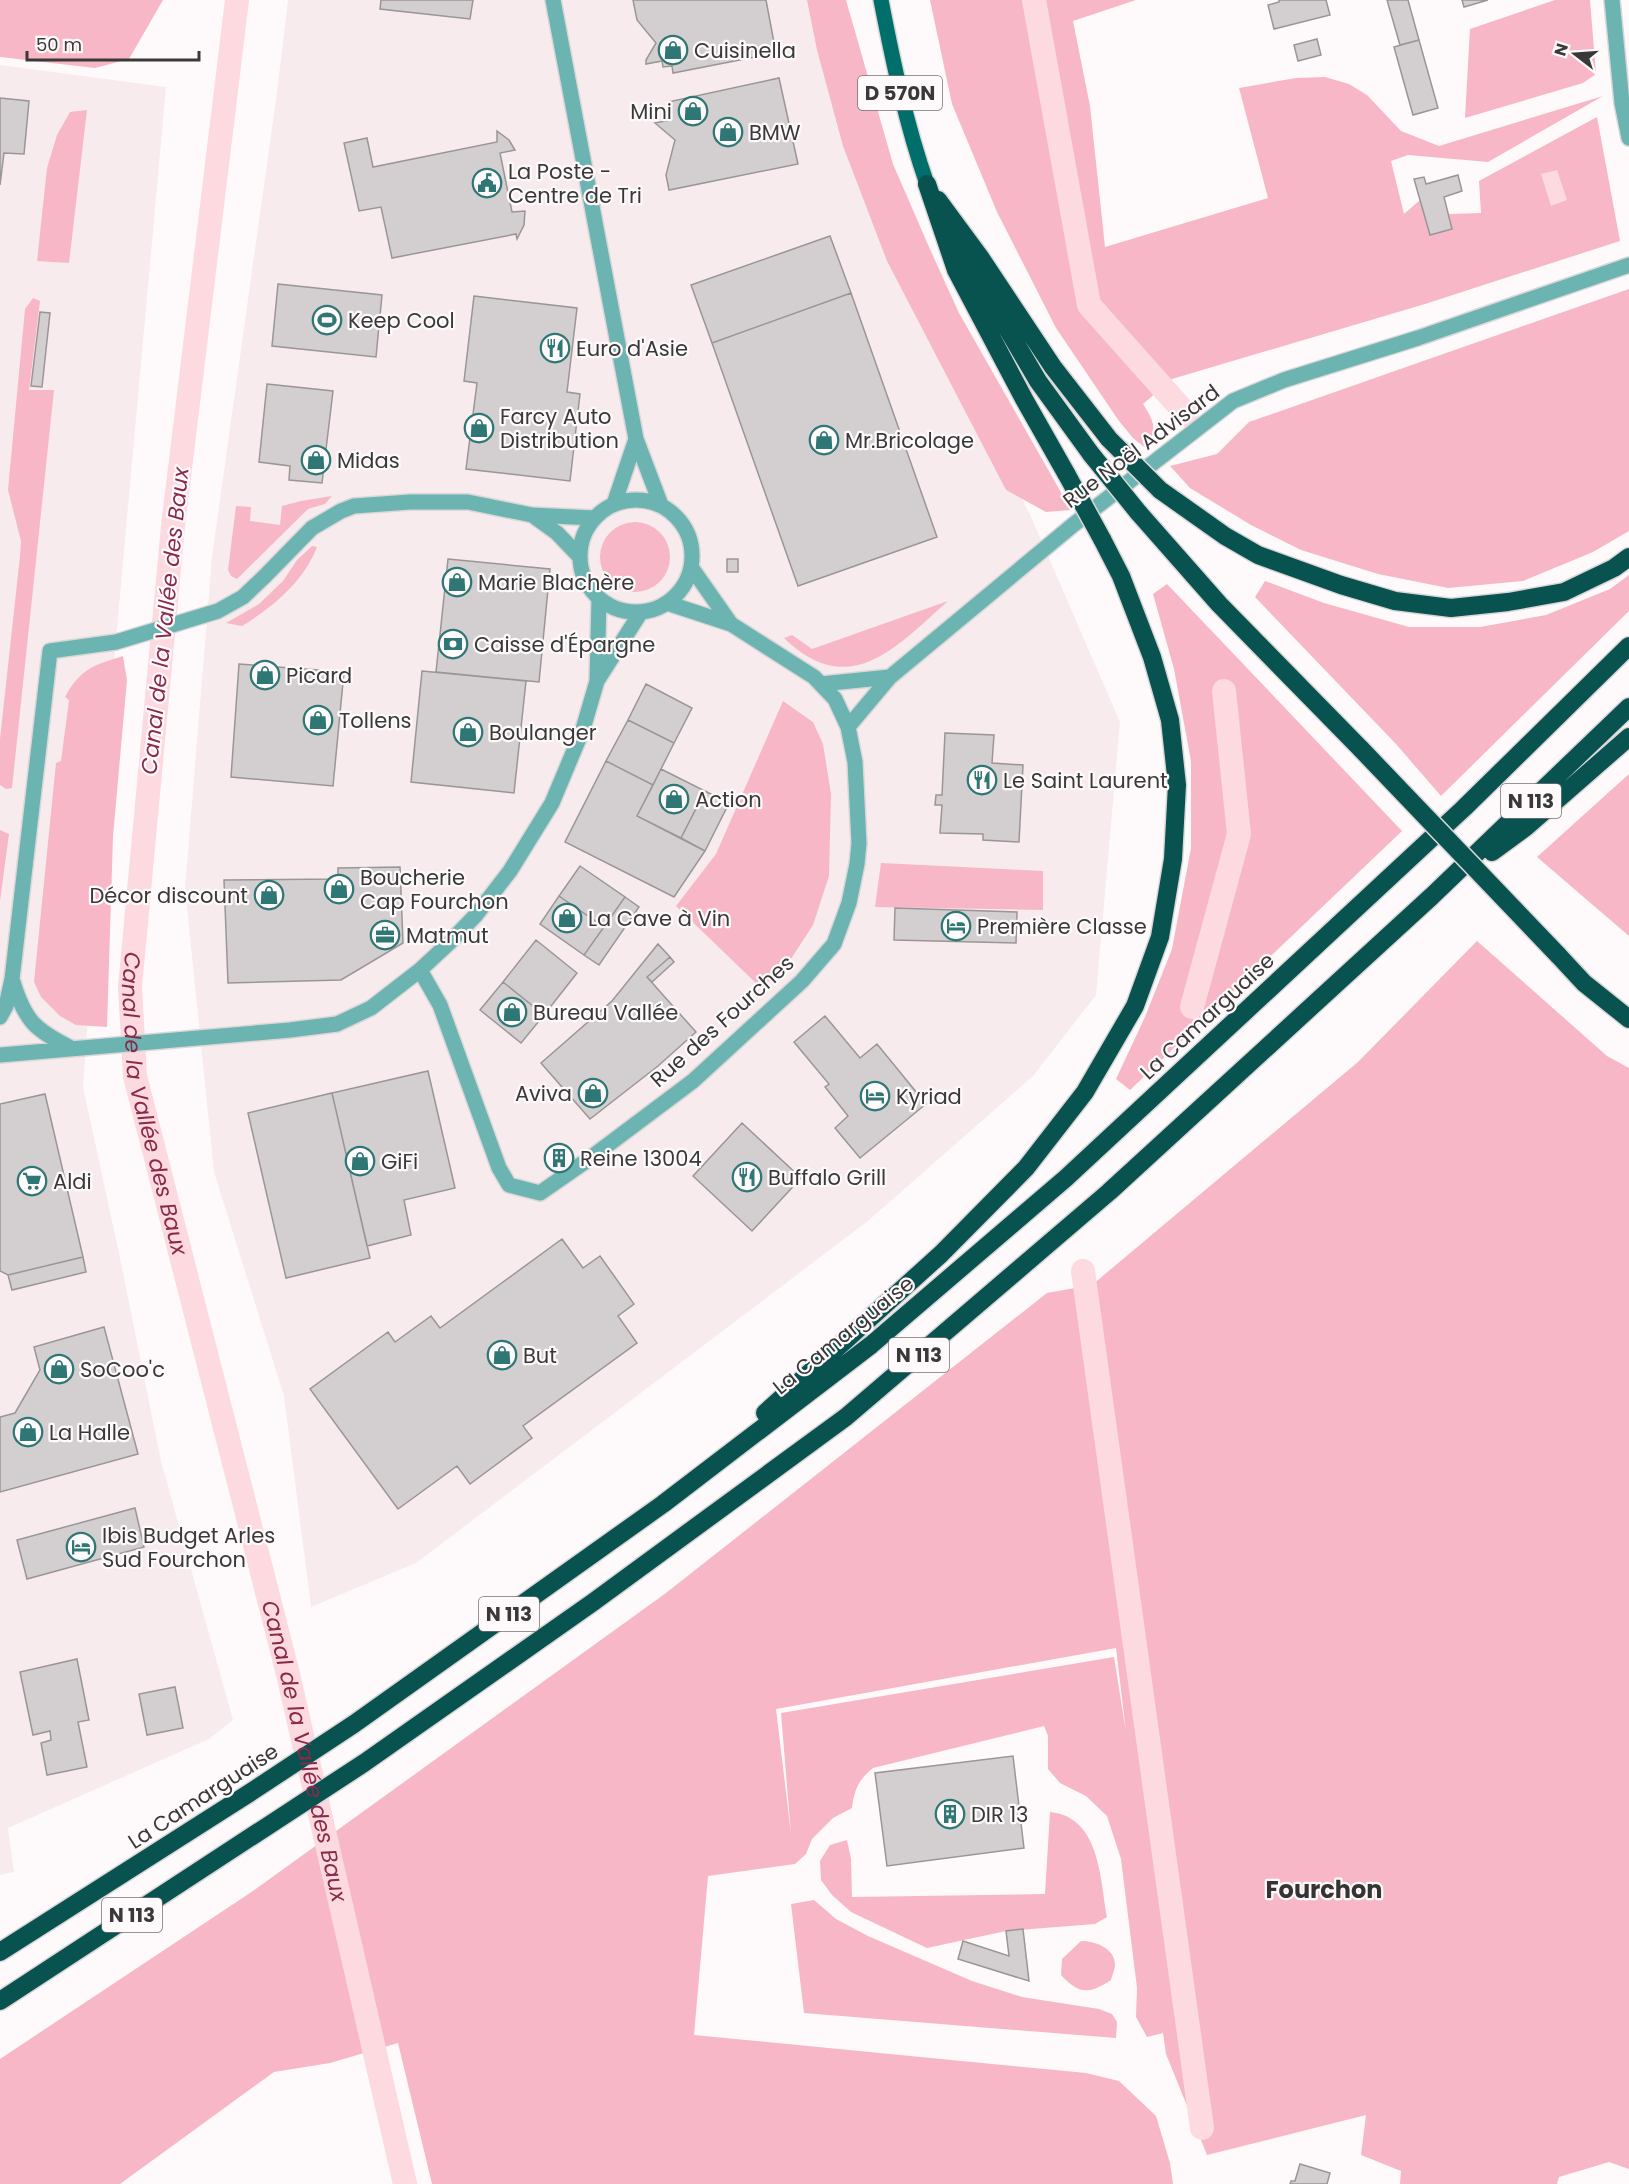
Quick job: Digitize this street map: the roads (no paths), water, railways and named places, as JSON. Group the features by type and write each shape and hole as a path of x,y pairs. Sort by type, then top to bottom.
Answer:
{"highway":[{"path":"927,184 980,257 1053,367 1109,438 1160,490 1225,536 1258,555 1329,581 1395,601 1451,608 1508,602 1563,592 1614,568 1629,557"},
{"path":"927,184 967,263 1038,381 1091,454 1138,512 1219,604 1584,983 1629,1019"},
{"path":"663,1504 941,1254 1026,1168 1085,1092 1135,1006 1160,937 1173,860 1178,785 1170,720 1152,657 1121,576 956,270 927,184"},
{"name":"La Camarguaise","path":"0,1952 354,1724 663,1504 871,1344 1066,1178 1464,808 1629,646"},
{"name":"N 113","path":"0,2001 364,1763 592,1603 846,1417 1109,1192 1432,896 1629,707"},
{"path":"1432,896 1526,827 1629,737"}],"main road":[{"name":"D 570N","path":"881,0 913,144 927,184"}],"street":[{"path":"553,0 636,439 662,505"},
{"path":"1612,0 1622,103 1629,138"},
{"name":"Rue Noël Advisard","path":"848,727 890,677 1048,545 1233,401 1284,380 1418,338 1629,265"},
{"path":"614,504 636,439"},
{"path":"630,500 646,500 662,505 676,516 687,531 692,549 691,567 686,581 678,594 667,603 654,609 626,612 612,607 599,599 582,572 579,556 586,529 594,518 614,504 630,500"},
{"path":"0,1017 6,1006 12,979 50,651 116,642 218,610 243,597 312,528 341,511 354,507 410,502 468,502 532,515 594,518"},
{"path":"532,515 557,533 579,556"},
{"name":"Rue des Fourches","path":"691,567 731,624"},
{"path":"0,1055 337,1024 371,1008 420,970 476,915 517,862 552,802 583,729 597,681 599,599"},
{"name":"Rue des Fourches","path":"420,970 440,1005 499,1168 509,1185 540,1193 693,1081 802,981 834,944 849,903 859,843 855,762 848,727 835,699 814,677 731,624 667,603"},
{"path":"597,681 641,612"},
{"path":"821,684 890,677"},
{"path":"12,979 20,1006 30,1020 48,1036 77,1049"}],"waterway":[{"name":"Canal de la Vallée des Baux","path":"237,0 173,526 130,987 135,1076 287,1670 405,2184"},
{"path":"1034,0 1089,305 1187,415"},
{"path":"1192,1007 1239,834 1224,691"},
{"path":"1083,1271 1202,2128"}],"place":[{"name":"Cuisinella","path":"673,50"},
{"name":"Mini","path":"693,111"},
{"name":"BMW","path":"728,132"},
{"name":"La Poste - Centre de Tri","path":"487,183"},
{"name":"Keep Cool","path":"327,320"},
{"name":"Euro d'Asie","path":"555,348"},
{"name":"Farcy Auto Distribution","path":"479,428"},
{"name":"Mr.Bricolage","path":"824,440"},
{"name":"Midas","path":"316,460"},
{"name":"Marie Blachère","path":"457,582"},
{"name":"Caisse d'Épargne","path":"453,644"},
{"name":"Picard","path":"265,675"},
{"name":"Tollens","path":"318,720"},
{"name":"Boulanger","path":"468,732"},
{"name":"Le Saint Laurent","path":"982,780"},
{"name":"Action","path":"674,799"},
{"name":"Boucherie Cap Fourchon","path":"339,889"},
{"name":"Décor discount","path":"269,895"},
{"name":"La Cave à Vin","path":"567,918"},
{"name":"Première Classe","path":"956,926"},
{"name":"Matmut","path":"385,935"},
{"name":"Bureau Vallée","path":"512,1012"},
{"name":"Aviva","path":"593,1093"},
{"name":"Kyriad","path":"875,1096"},
{"name":"Reine 13004","path":"559,1158"},
{"name":"GiFi","path":"360,1161"},
{"name":"Buffalo Grill","path":"747,1177"},
{"name":"Aldi","path":"32,1181"},
{"name":"But","path":"502,1355"},
{"name":"SoCoo'c","path":"59,1369"},
{"name":"La Halle","path":"28,1432"},
{"name":"Ibis Budget Arles Sud Fourchon","path":"81,1547"},
{"name":"DIR 13","path":"950,1814"}],"district":[{"name":"Fourchon","path":"1324,1889"}]}
